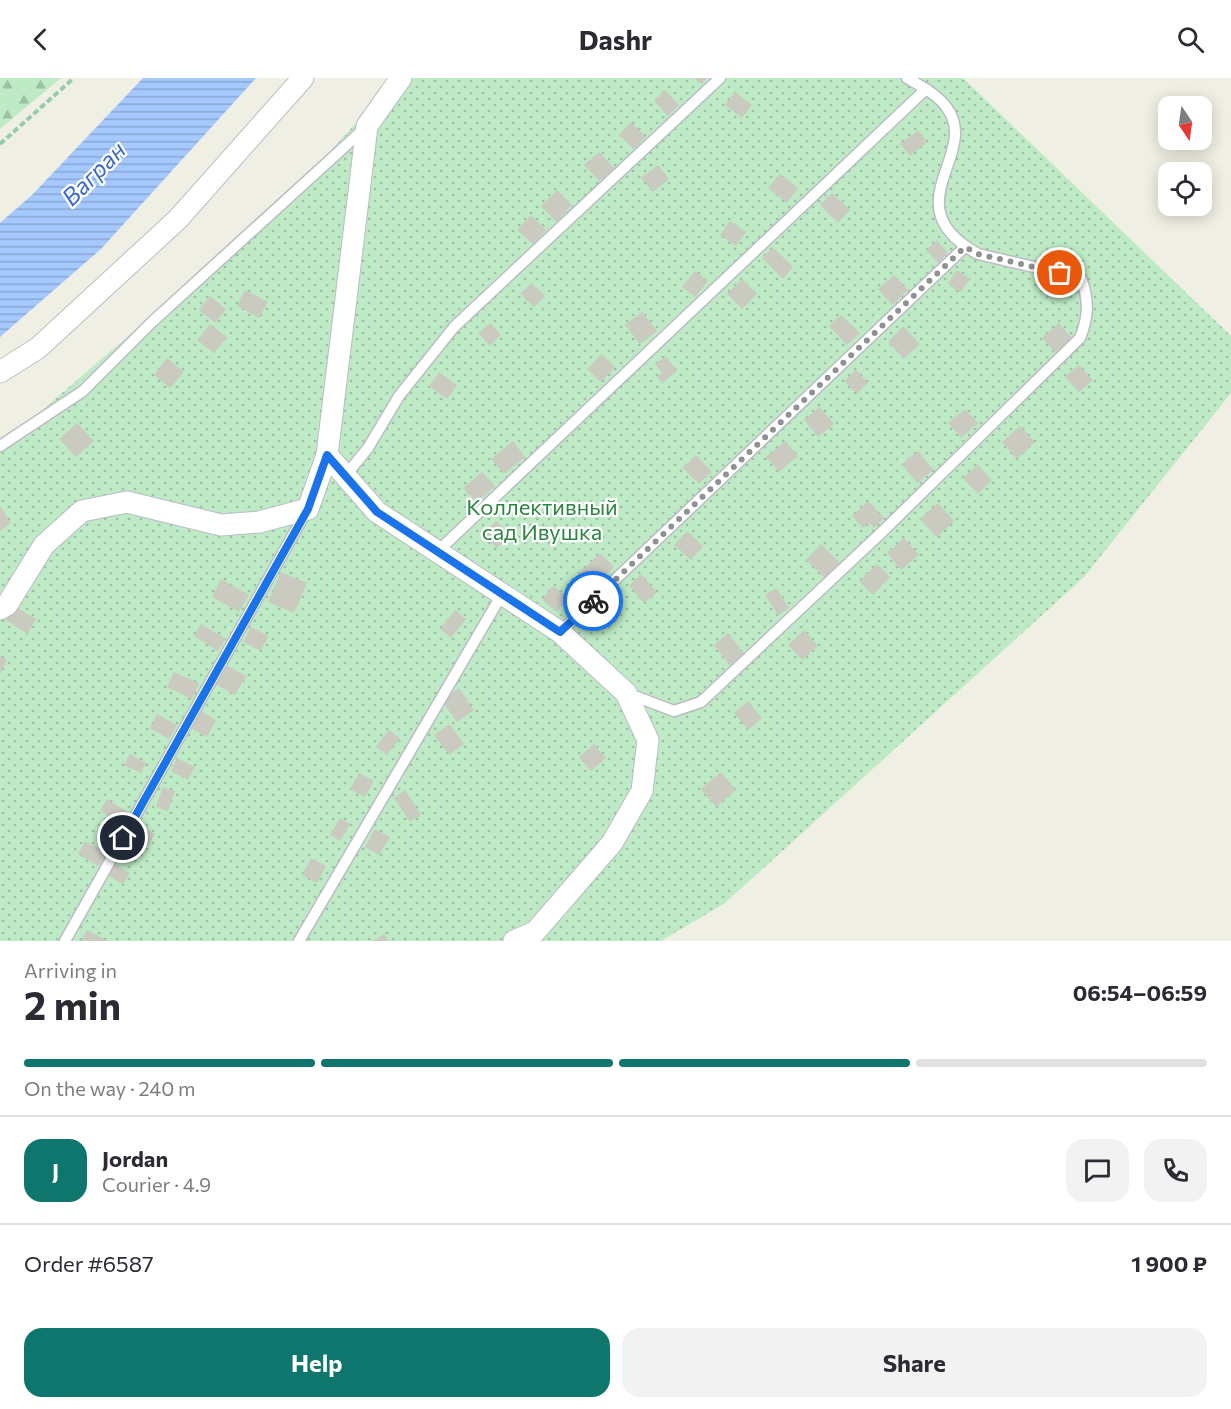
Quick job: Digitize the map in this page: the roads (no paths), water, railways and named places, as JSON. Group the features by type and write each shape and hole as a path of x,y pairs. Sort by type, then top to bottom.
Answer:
{"street":[{"path":"0,372 38,348 178,219 303,78"},
{"path":"2,611 44,545 82,511 127,502 221,525 259,522 308,509 327,455 367,126 401,78"},
{"path":"327,455 377,512 438,551 501,596 560,632 626,693 648,740 642,791 612,843 535,933 514,941"}],"lane":[{"path":"346,475 368,448 399,396 454,327 720,78"},
{"path":"626,693 674,711 701,702 882,532 1080,338 1087,321 1088,298 1081,278 978,254 965,247 944,222 936,203 957,134 948,109 926,89 907,78"},
{"path":"438,551 926,89"},
{"path":"0,446 83,391 152,322 367,126"},
{"path":"560,632 965,247"},
{"path":"65,941 308,509"},
{"path":"299,941 501,596"}],"water":[{"name":"Вагран","path":"143,78 256,78 101,249 0,337 0,223 32,195"}],"park label":[{"name":"Коллективный сад Ивушка","path":"542,518"}]}
